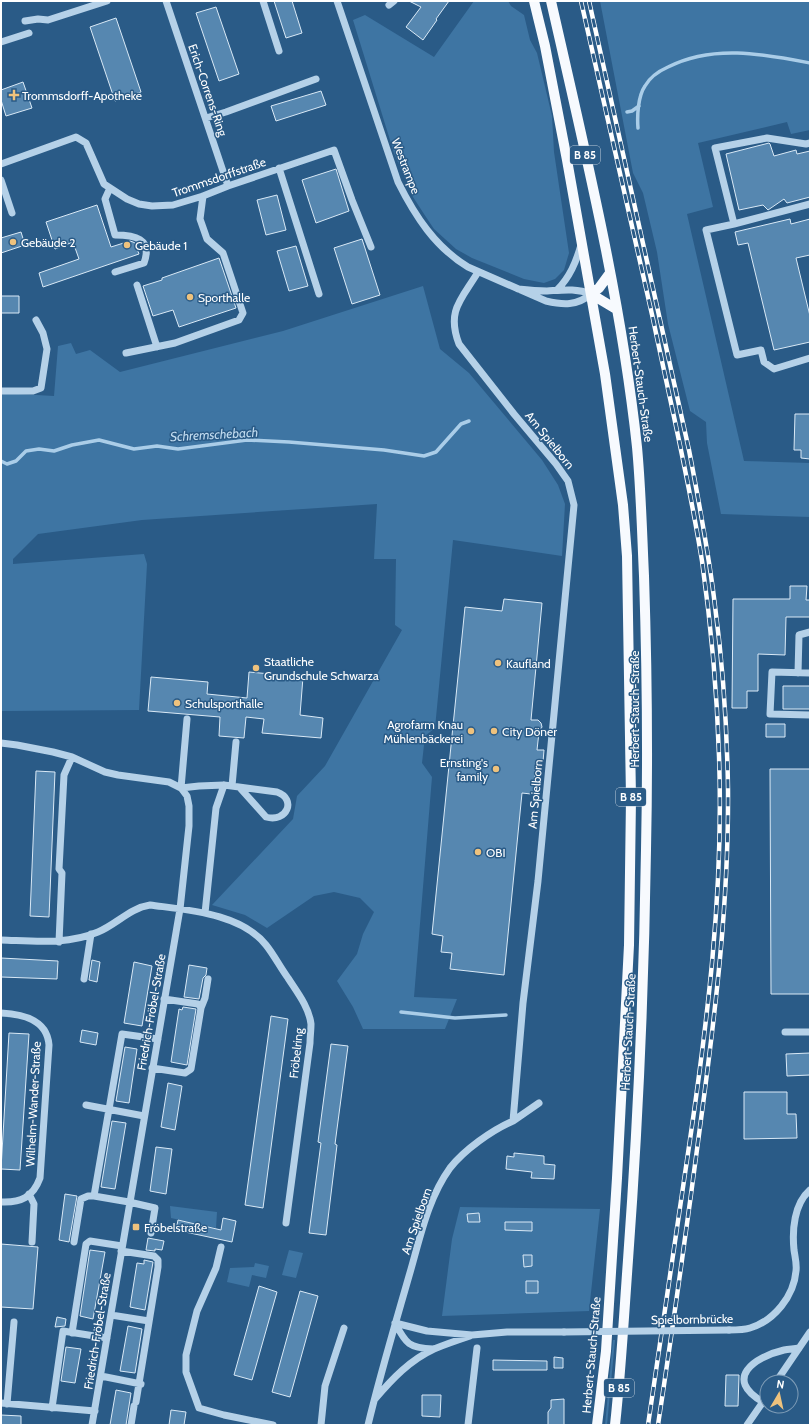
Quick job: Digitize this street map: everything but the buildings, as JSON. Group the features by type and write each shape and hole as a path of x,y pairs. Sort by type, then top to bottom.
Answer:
{"main road":[{"name":"Herbert-Stauch-Straße","path":"534,1 545,46 582,241 605,374 623,505 627,556 631,790 629,945 606,1351 597,1425"},
{"name":"Herbert-Stauch-Straße","path":"551,1 578,120 610,274 629,384 640,491 647,648 645,944 634,1179 615,1425"},
{"path":"610,274 599,288 591,294 616,309"}],"street":[{"path":"25,21 38,19 48,20 107,1"},
{"name":"Erich-Correns-Ring","path":"166,1 228,186"},
{"path":"263,1 279,51"},
{"name":"Westrampe","path":"337,1 398,182 408,203 434,240 457,260 478,272 546,301 562,304 576,304 585,300 591,294"},
{"path":"1,42 29,33"},
{"path":"206,118 256,102 316,79"},
{"name":"Trommsdorffstraße","path":"1,164 76,137 86,143 104,184 127,199 139,204 152,206 173,205 203,196 279,168 334,150 371,247"},
{"path":"734,224 715,148 767,138 806,144 810,143"},
{"path":"279,168 319,294"},
{"path":"1,180 12,213"},
{"path":"110,188 105,199 115,234 140,238 144,245 146,256 144,263 114,272"},
{"path":"126,353 175,343 239,320 243,313 223,253 207,240 200,219 203,196"},
{"path":"810,204 706,230 737,355 760,350 764,362 774,369 810,358"},
{"path":"557,290 568,277 573,268 582,241"},
{"name":"Am Spielborn","path":"368,1425 395,1323 428,1210 436,1191 451,1167 477,1142 503,1125 513,1121 523,1003 538,881 574,504 568,481 459,344 454,332 454,316 459,301 478,272"},
{"path":"137,285 157,347"},
{"name":"Westrampe","path":"518,289 547,291 576,290 591,294"},
{"path":"1,391 33,392 41,388 47,349 43,333 36,320"},
{"path":"798,673 799,635 810,632"},
{"path":"810,673 772,672 770,714 810,715"},
{"path":"181,788 187,720"},
{"path":"205,913 216,808 228,786 236,742"},
{"path":"1,743 36,748 72,757 105,772 118,776 169,782 181,788 199,786 228,786 277,792 283,794 288,803 287,810 279,818 272,819 266,817 240,788"},
{"path":"59,942 62,874 59,870 64,774 72,757"},
{"name":"Friedrich-Fröbel-Straße","path":"92,1425 180,909 189,826 189,806 187,796 181,788"},
{"name":"Fröbelring","path":"1,940 59,942 100,931 141,906 150,905 205,913 236,922 256,935 265,944 307,1011 310,1024 310,1043 286,1223"},
{"path":"84,979 91,934"},
{"path":"152,1068 185,1073 191,1069 201,1008 205,998 208,979"},
{"path":"164,999 198,1004 201,1008"},
{"name":"Wilhelm-Wander-Straße","path":"1,1013 19,1014 34,1020 42,1027 49,1042 40,1178 37,1185 29,1194"},
{"path":"785,1032 810,1032"},
{"path":"94,1196 122,1034 158,1039"},
{"path":"513,1121 539,1103"},
{"path":"86,1105 144,1116"},
{"name":"Spielbornbrücke","path":"395,1323 427,1331 472,1335 507,1332 729,1330 751,1328 765,1321 780,1309 789,1295 794,1282 796,1270 793,1232 796,1212 804,1195 810,1190"},
{"path":"1,1202 18,1201 29,1194 34,1204 32,1242"},
{"path":"74,1242 81,1198 88,1196 129,1202 155,1208 151,1233"},
{"path":"72,1333 86,1244 90,1241 154,1256 158,1260 140,1383 131,1425"},
{"path":"220,1247 216,1268 196,1311 186,1355 186,1372 199,1408 224,1415 273,1425"},
{"path":"111,1315 150,1321"},
{"path":"14,1322 4,1404 95,1411"},
{"name":"Spielbornbrücke","path":"395,1323 402,1336 408,1343 417,1348 433,1349"},
{"path":"321,1425 325,1386 344,1328"},
{"path":"52,1408 63,1331 107,1338"},
{"path":"781,1374 810,1332"},
{"name":"Spielbornbrücke","path":"374,1400 394,1378 410,1364 433,1349 472,1335"},
{"path":"468,1425 477,1348"},
{"path":"759,1397 748,1392 744,1383 744,1373 755,1361 784,1350 799,1348"},
{"path":"101,1376 140,1383"},
{"path":"747,1425 759,1408"}],"shaded area":[{"path":"474,1 508,1 511,6 524,15 530,40 537,53 552,116 554,152 569,253 564,270 555,279 544,283 524,279 472,258 456,249 434,229 413,197 394,153 353,20 365,15 434,57"},
{"path":"600,1 810,1 810,130 791,134 787,122 698,143 713,207 687,214 744,461 810,463 810,517 721,514 707,443 706,422 690,411 668,324 657,252 643,193 633,173"},
{"path":"423,286 440,349 469,373 542,460 558,485 565,504 562,556 453,540 435,728 425,736 422,763 432,777 414,997 457,999 445,1029 363,1029 353,1007 337,981 357,954 363,934 374,912 360,898 334,892 314,896 267,928 245,915 212,905 293,819 297,796 325,766 402,630 395,625 396,559 374,559 377,504 142,520 38,534 13,559 13,564 144,554 147,564 139,710 1,711 1,393 54,396 58,346 71,343 76,354 90,350 120,372 283,331"},
{"path":"170,1206 217,1212 216,1228 171,1218"},
{"path":"460,1207 600,1209 589,1311 442,1316 452,1239"},
{"path":"289,1250 303,1253 296,1278 282,1275"},
{"path":"255,1263 269,1266 266,1278 252,1275 249,1287 227,1282 230,1268 254,1267"},
{"path":"613,1340 615,1340 607,1425 605,1425"}],"waterway":[{"name":"Schremschebach","path":"638,128 639,101 647,83 661,70 685,60 703,55 738,53 756,54 810,63"},
{"path":"627,112 632,111 639,106"},
{"name":"Schremschebach","path":"1,461 7,464 16,461 26,451 39,449 54,451 72,445 99,440 134,449 157,446 178,449 247,440 289,442 384,450 424,456 436,452 461,424 469,421"},
{"path":"401,1012 455,1018 506,1015"}],"railway":[{"path":"581,1 653,319 691,500 702,561 708,609 718,731 720,807 719,858 707,1009 694,1110 648,1425"},
{"path":"589,1 689,450 704,528 718,629 727,742 728,831 724,916 720,958 711,1043 695,1164 658,1425"}],"place":[{"name":"Trommsdorff-Apotheke","path":"14,95"},
{"name":"Gebäude 2","path":"13,242"},
{"name":"Gebäude 1","path":"127,245"},
{"name":"Sporthalle","path":"190,297"},
{"name":"Kaufland","path":"498,663"},
{"name":"Staatliche Grundschule Schwarza","path":"256,668"},
{"name":"Schulsporthalle","path":"177,703"},
{"name":"Agrofarm Knau Mühlenbäckerei","path":"471,731"},
{"name":"City Döner","path":"494,731"},
{"name":"Ernsting's family","path":"496,769"},
{"name":"OBI","path":"478,852"},
{"name":"Fröbelstraße","path":"136,1227"}]}
